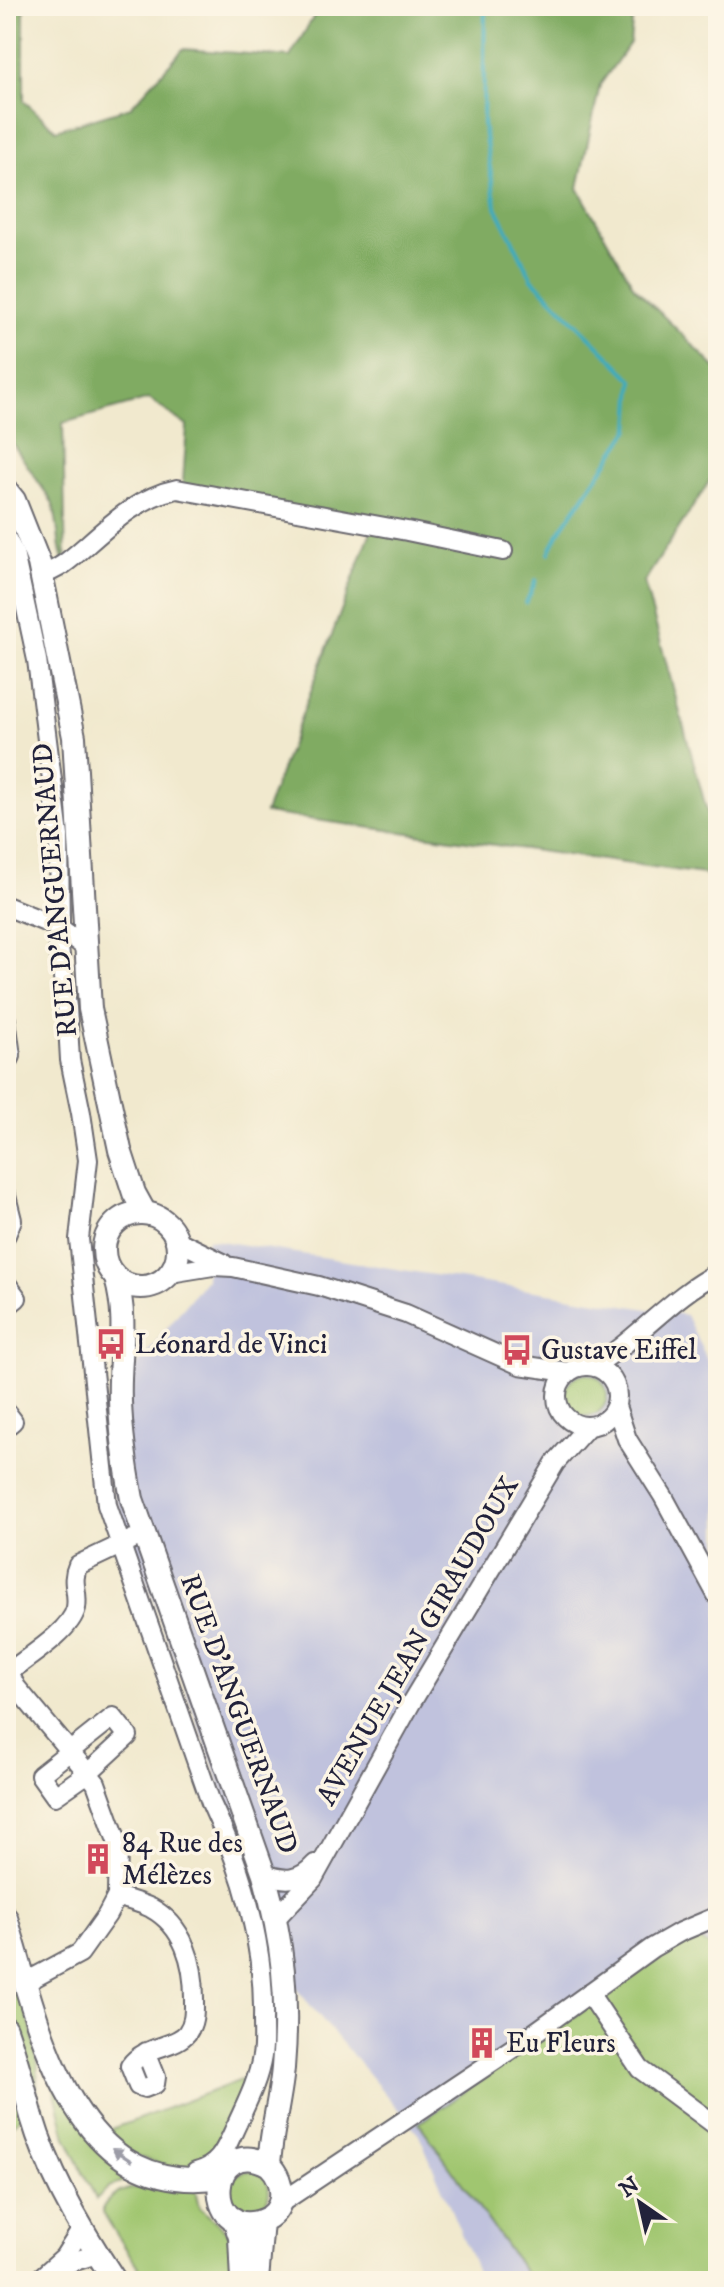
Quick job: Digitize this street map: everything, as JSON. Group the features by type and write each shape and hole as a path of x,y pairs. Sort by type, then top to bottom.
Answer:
{"main road":[{"name":"RUE D'ANGUERNAUD","path":"6,490 14,500 42,574 74,737 90,1009 120,1150 134,1193 145,1213 167,1224 176,1240"},
{"name":"RUE D'ANGUERNAUD","path":"120,1150 117,1222 109,1230 103,1253 105,1264 116,1278 121,1295 124,1340 120,1400 124,1459 143,1535 264,1874 276,1918 286,1983 282,2070 274,2110 274,2171 282,2188 279,2204"},
{"path":"117,1222 135,1213 145,1213"},
{"path":"116,1278 131,1287 149,1287 165,1279 178,1258 176,1240"},
{"name":"RUE D'ANGUERNAUD","path":"124,1340 149,1287"},
{"path":"6,1918 63,2086 76,2112 95,2136 144,2169 171,2178 196,2184 221,2177 219,2201 234,2219 248,2223 262,2221 271,2216 279,2204"},
{"path":"6,2029 32,2117 53,2170 97,2254 115,2281"},
{"name":"RUE D'ANGUERNAUD","path":"221,2177 257,2141 274,2110"},
{"path":"241,2160 251,2159 274,2171"},
{"path":"234,2219 240,2237 242,2281"},
{"path":"257,2281 262,2221"}],"street":[{"path":"42,574 69,560 145,500 177,489 503,551"},
{"path":"6,537 14,553 37,660 59,836 58,941 70,1060 88,1160 79,1239 103,1483 107,1505 211,1803 231,1846 250,1907 264,1981 263,2054 255,2086 220,2159 209,2168 196,2172 196,2184"},
{"path":"28,913 59,899 83,876"},
{"path":"6,906 60,928 85,947"},
{"path":"6,1020 11,1056 6,1066"},
{"path":"6,1196 12,1220 6,1235"},
{"path":"176,1240 233,1267"},
{"path":"170,1273 213,1266 233,1267 319,1286 406,1314 520,1365 567,1372 584,1365 593,1366 602,1369 615,1384"},
{"path":"593,1366 624,1347 671,1305 718,1273"},
{"path":"6,1283 17,1298 6,1307"},
{"path":"624,1347 615,1384 616,1406 627,1439 663,1496 718,1597"},
{"path":"520,1365 573,1423 592,1426 627,1439"},
{"path":"559,1405 557,1388 567,1372"},
{"name":"AVENUE JEAN GIRAUDOUX","path":"555,1463 562,1438 559,1405"},
{"path":"592,1426 610,1416 616,1406"},
{"path":"6,1412 13,1421 6,1427"},
{"name":"AVENUE JEAN GIRAUDOUX","path":"276,1918 303,1893 411,1703 555,1463 592,1426"},
{"path":"26,1982 80,1953 107,1915 117,1896 118,1844 96,1783 16,1687 7,1669 71,1622 77,1599 73,1575 78,1565 143,1535"},
{"path":"113,1717 128,1736 88,1773 55,1796 40,1775 68,1750 113,1717"},
{"name":"AVENUE JEAN GIRAUDOUX","path":"264,1874 296,1879 308,1871 329,1847"},
{"path":"117,1896 151,1908 173,1925 186,1947 194,1980 194,2019 186,2035 146,2052"},
{"path":"279,2204 680,1932 718,1916"},
{"path":"589,1993 640,2069 718,2127"},
{"path":"274,2171 296,2180 324,2174"},
{"path":"44,2275 71,2248 83,2227"},
{"path":"44,2275 97,2254"}],"shaded area":[{"path":"207,1239 686,1315 718,1383 718,2281 481,2281 419,2134 294,1986 89,1425 206,1279"}],"green space":[{"path":"6,6 24,8 24,101 56,130 131,107 183,49 290,57 320,6 634,6 630,43 600,85 578,188 634,287 718,370 718,468 644,582 718,851 718,876 265,813 374,523 182,495 187,426 149,399 63,423 66,568 52,502 6,434"},
{"path":"586,1374 601,1380 607,1395 601,1410 586,1416 571,1410 565,1395 571,1380"},
{"path":"692,1936 718,1951 718,2136 711,2138 718,2146 718,2281 531,2281 419,2123"},
{"path":"6,1941 31,2028 38,2065 36,2096 6,2019"},
{"path":"45,2053 138,2175 109,2187 96,2199 66,2137"},
{"path":"252,2076 216,2157 185,2173 132,2154 104,2132"},
{"path":"6,2080 21,2117 6,2130"},
{"path":"249,2171 263,2177 269,2191 263,2205 249,2211 235,2205 229,2191 235,2177"},
{"path":"191,2186 195,2189 199,2207 229,2233 234,2281 147,2281 103,2213 103,2207 120,2192 131,2189"}],"waterway":[{"path":"485,6 483,123 496,207 532,279 633,380 630,429 558,534 549,553"},
{"path":"526,603 536,580"}],"place":[{"name":"Léonard de Vinci","path":"111,1344"},
{"name":"Gustave Eiffel","path":"517,1350"},
{"name":"84 Rue des Mélèzes","path":"98,1859"},
{"name":"Eu Fleurs","path":"482,2043"}]}
